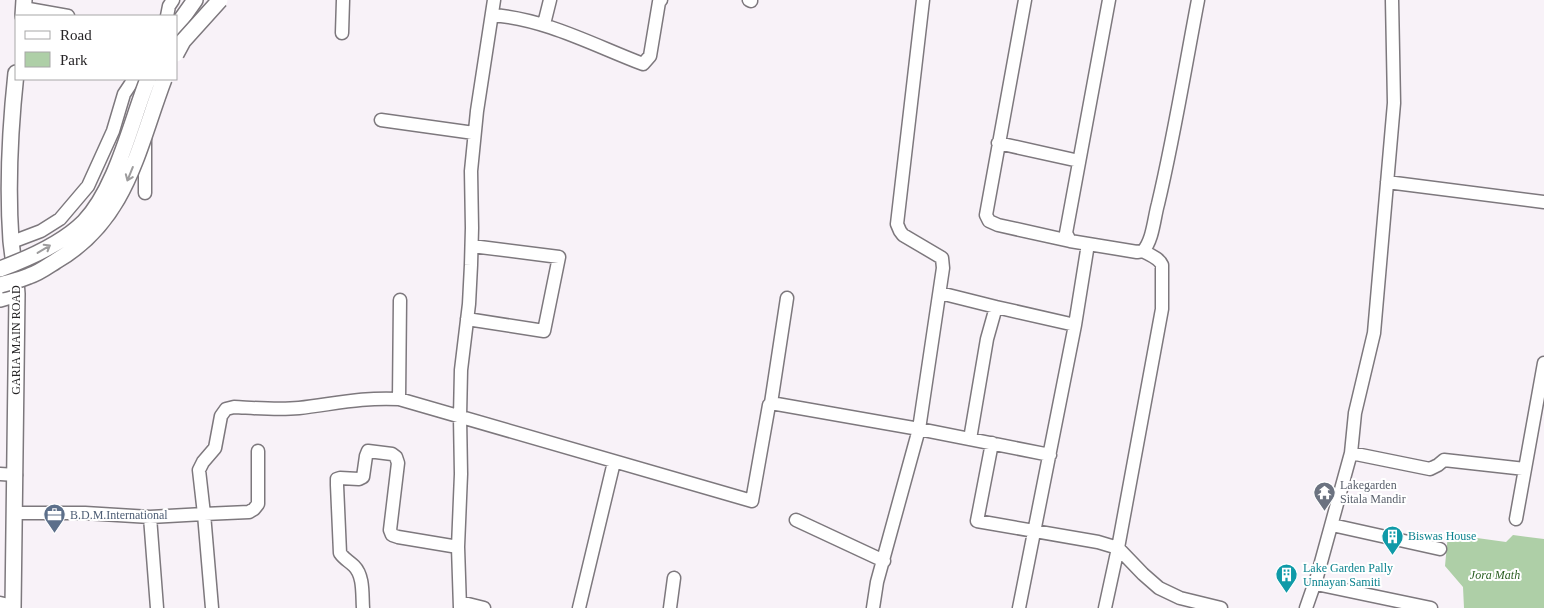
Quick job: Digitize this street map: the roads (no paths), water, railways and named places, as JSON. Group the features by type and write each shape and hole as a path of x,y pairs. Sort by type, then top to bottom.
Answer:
{"main road":[{"path":"178,24 195,0"},
{"path":"178,50 183,41 220,0"},
{"name":"GARIA MAIN ROAD","path":"9,606 16,475 17,294 6,244 5,152 15,80"},
{"path":"0,269 29,258 70,233 95,208 109,183 146,80"},
{"path":"0,285 30,276 73,251 91,235 111,211 125,186 164,80"},
{"path":"0,299 17,294"}],"street":[{"path":"167,15 169,6 173,0"},
{"path":"178,26 182,24 202,0"},
{"path":"342,33 343,0"},
{"path":"484,608 460,605 458,547 461,474 460,417 461,370 472,246 471,172 474,133 494,0"},
{"path":"544,24 550,0"},
{"path":"492,15 544,24 643,64 650,56 659,2 661,0"},
{"path":"873,608 877,582 919,429 943,268 942,258 900,231 897,224 923,0"},
{"path":"1024,0 986,209 989,221 998,225 1070,241 1131,252 1143,252 1154,257 1162,266 1162,309 1118,548 1105,608"},
{"path":"1070,241 1066,233 1066,224 1109,0"},
{"path":"1143,252 1148,244 1166,169 1198,0"},
{"path":"1306,608 1315,584 1351,453 1355,413 1374,333 1392,127 1394,77 1392,0"},
{"path":"24,8 62,15"},
{"path":"178,35 193,35"},
{"path":"6,244 41,231 60,219 88,186 113,131 124,94 133,80"},
{"path":"145,193 146,80"},
{"path":"381,120 474,133"},
{"path":"998,143 1079,161"},
{"path":"1387,182 1544,202"},
{"path":"1019,608 1075,325 1088,244"},
{"path":"467,319 544,331 559,257 472,246"},
{"path":"940,293 1075,325"},
{"path":"212,608 199,470 215,448 221,416 226,409 234,407 298,408 350,400 399,399 752,501 759,457 771,403 787,298"},
{"path":"399,399 400,300"},
{"path":"970,439 987,339 996,307"},
{"path":"1516,519 1544,363"},
{"path":"771,403 919,429 1050,455"},
{"path":"992,444 976,521 1098,542 1118,548 1143,574 1160,588 1180,598 1221,608"},
{"path":"15,514 86,513 150,517 249,512 258,504 258,451"},
{"path":"363,608 359,572 352,564 344,560 340,553 336,485 337,480 340,478 359,479 363,477 368,451 392,454 398,462 390,530 392,535 458,547"},
{"path":"1351,453 1430,469 1444,460 1524,469"},
{"path":"579,608 614,462"},
{"path":"0,474 16,475"},
{"path":"150,517 157,608"},
{"path":"796,520 884,561"},
{"path":"1332,525 1440,549"},
{"path":"670,608 674,578"},
{"path":"1315,584 1431,608"}],"place":[{"name":"Lakegarden Sitala Mandir","path":"1324,511"},
{"name":"B.D.M.International","path":"54,534"},
{"name":"Biswas House","path":"1392,555"},
{"name":"Lake Garden Pally Unnayan Samiti","path":"1287,594"}],"park label":[{"name":"Jora Math","path":"1495,575"}]}
